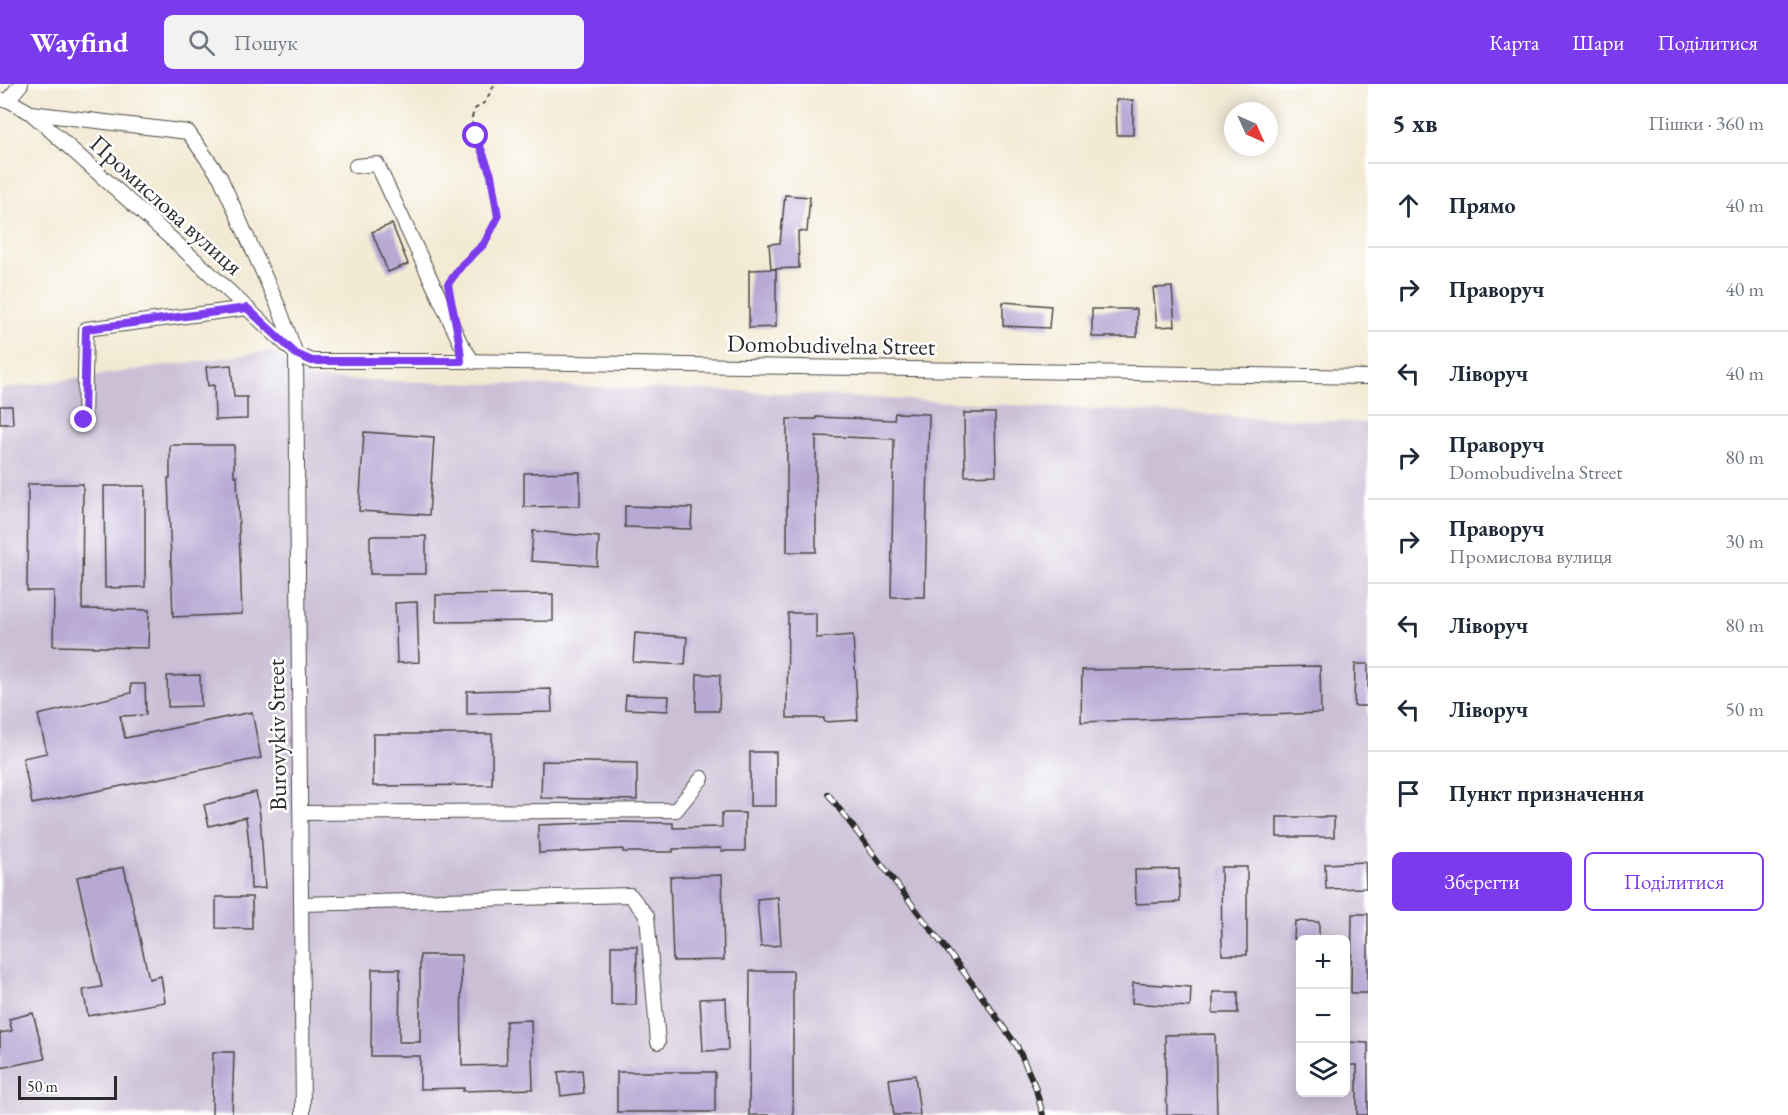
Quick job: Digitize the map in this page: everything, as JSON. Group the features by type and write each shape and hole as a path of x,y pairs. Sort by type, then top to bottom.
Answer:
{"street":[{"path":"4,100 21,84"},
{"name":"Промислова вулиця","path":"4,100 31,113 296,354"},
{"name":"Burovykiv Street","path":"31,113 188,132 220,177 279,308 296,354 303,1115"},
{"path":"356,166 377,164 460,342 474,362"},
{"path":"84,420 86,329 247,308"},
{"name":"Domobudivelna Street","path":"296,354 312,361 336,362 474,362 1368,377"},
{"path":"301,813 676,810 702,778"},
{"path":"302,904 630,895 647,916 658,1042"}],"path":[{"path":"449,293 448,284 462,265 484,244 498,217 491,175 471,120 475,110 485,102 495,84"}],"shaded area":[{"path":"271,351 313,379 734,391 1368,423 1368,1115 0,1115 0,389"}],"building":[{"path":"1116,100 1133,100 1133,135 1117,135"},
{"path":"785,195 810,197 807,232 798,231 799,268 771,269 769,244 780,243"},
{"path":"392,224 408,264 388,272 372,232"},
{"path":"776,269 776,327 749,328 749,270"},
{"path":"1172,287 1175,326 1157,327 1153,288"},
{"path":"1003,302 1051,306 1049,328 1003,326"},
{"path":"1092,309 1137,309 1137,337 1092,337"},
{"path":"231,365 234,397 247,397 247,419 215,420 214,385 208,386 206,367"},
{"path":"0,406 12,406 13,424 0,424"},
{"path":"895,413 929,414 925,597 891,597 894,439 816,436 816,552 787,552 787,419 816,419 816,417 894,420"},
{"path":"964,413 995,413 996,475 965,476"},
{"path":"364,432 434,437 429,515 359,511"},
{"path":"170,445 234,445 242,614 173,617 168,478 170,478"},
{"path":"580,472 580,506 524,507 524,473"},
{"path":"28,484 83,484 82,609 149,610 148,648 53,646 54,591 27,591"},
{"path":"104,486 145,486 145,587 105,588"},
{"path":"625,506 692,508 691,529 625,527"},
{"path":"533,531 599,537 597,566 531,561"},
{"path":"370,536 426,536 426,574 370,574"},
{"path":"553,594 553,621 436,622 436,595"},
{"path":"417,602 419,662 397,663 395,603"},
{"path":"788,613 816,613 816,638 853,635 858,720 824,722 824,718 787,718"},
{"path":"635,633 687,637 685,665 633,662"},
{"path":"1355,664 1368,664 1368,706 1354,706"},
{"path":"1320,666 1321,713 1081,722 1082,670"},
{"path":"697,674 720,675 719,711 696,711"},
{"path":"200,675 201,706 168,707 167,676"},
{"path":"131,684 145,684 146,715 120,716 125,738 252,712 261,758 32,804 23,758 47,753 38,715 131,693"},
{"path":"551,689 552,712 467,714 467,691"},
{"path":"626,695 669,696 668,711 625,709"},
{"path":"373,734 492,734 492,785 373,786"},
{"path":"750,752 776,752 776,806 750,806"},
{"path":"542,761 637,763 637,800 541,798"},
{"path":"256,792 260,815 265,888 251,889 246,817 209,826 204,805"},
{"path":"722,813 745,813 745,851 721,851 721,848 673,849 673,852 623,852 623,849 539,853 538,825 616,822 673,823 673,828 722,827"},
{"path":"1277,817 1334,817 1334,837 1277,837"},
{"path":"1365,862 1366,888 1326,889 1325,864"},
{"path":"124,867 149,979 161,976 165,1002 88,1016 83,990 102,987 77,877"},
{"path":"1221,867 1247,867 1247,955 1222,955"},
{"path":"1179,869 1180,902 1136,904 1135,870"},
{"path":"722,875 724,960 673,961 670,877"},
{"path":"216,897 252,897 252,929 216,928"},
{"path":"778,897 781,945 761,947 757,899"},
{"path":"1352,914 1368,914 1368,993 1351,993"},
{"path":"1295,921 1319,922 1319,935 1296,935 1294,939"},
{"path":"611,946 637,946 636,1005 611,1005"},
{"path":"420,955 461,955 462,1066 507,1065 506,1021 531,1020 533,1089 463,1091 464,1088 420,1089 420,1056 371,1056 372,969 400,969 399,1042 420,1042"},
{"path":"750,971 793,971 793,1115 749,1115"},
{"path":"1133,983 1191,987 1190,1007 1132,1003"},
{"path":"1213,992 1238,992 1238,1013 1213,1013"},
{"path":"726,998 728,1050 703,1051 700,999"},
{"path":"33,1013 45,1059 0,1068 0,1033 12,1031 9,1019"},
{"path":"1215,1034 1217,1115 1167,1115 1165,1035"},
{"path":"1350,1042 1368,1043 1368,1115 1357,1115 1357,1065 1350,1065"},
{"path":"213,1052 234,1052 232,1115 212,1115"},
{"path":"582,1070 584,1093 561,1096 558,1072"},
{"path":"617,1072 715,1072 715,1112 617,1112"},
{"path":"915,1075 920,1115 894,1115 889,1079"}],"railway":[{"path":"828,794 978,991 1017,1046 1035,1086 1043,1115"}],"route":[{"path":"84,420 86,329 247,308 296,354 312,361 461,361 460,342 448,284 462,265 484,244 498,217 491,175 476,136"}]}
